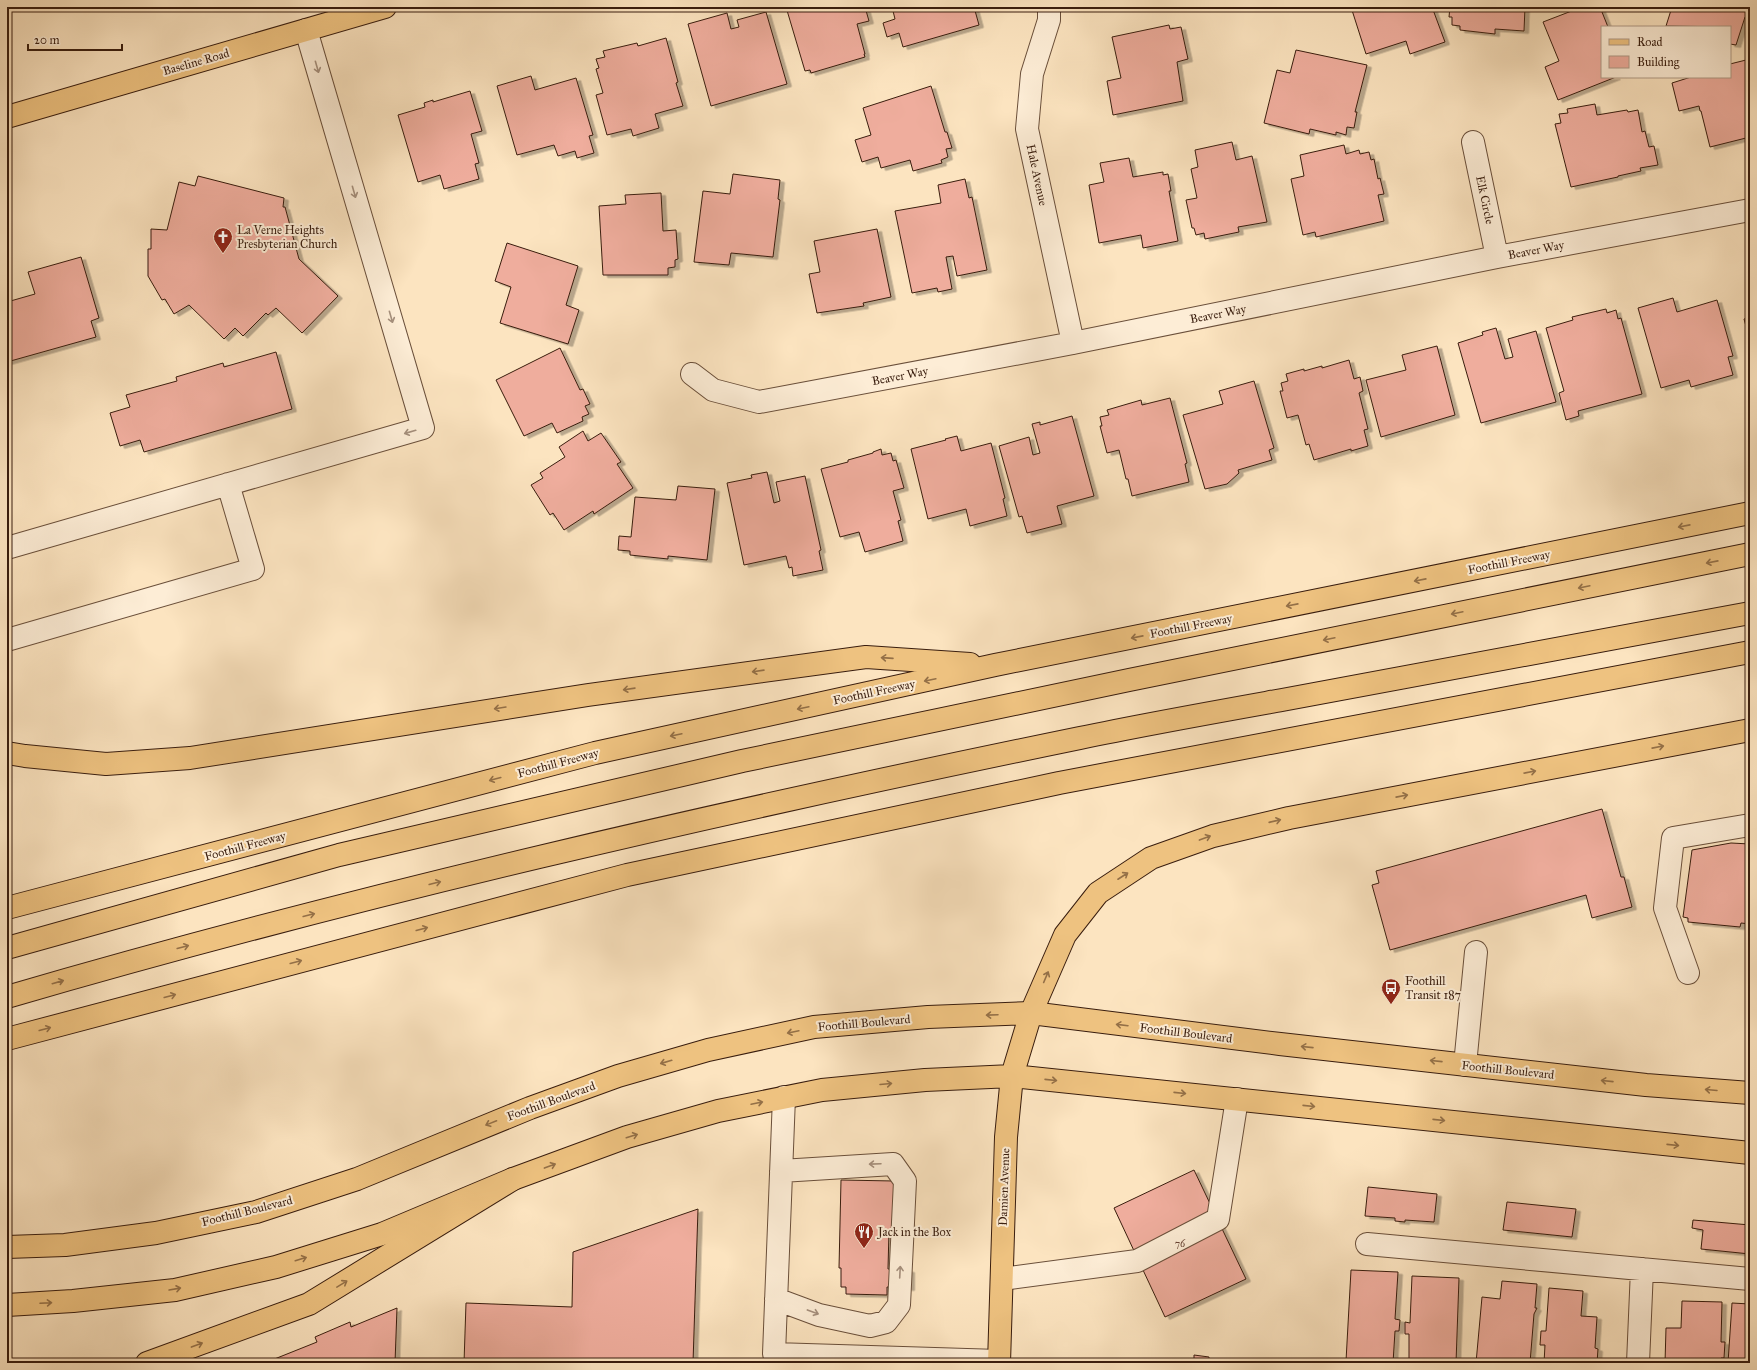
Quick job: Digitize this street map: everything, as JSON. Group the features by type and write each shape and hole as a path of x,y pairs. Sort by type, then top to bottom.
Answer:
{"main road":[{"name":"Baseline Road","path":"7,117 385,7"},
{"name":"Foothill Freeway","path":"7,908 595,753 995,665 1750,513"},
{"path":"7,948 339,855 742,761 1129,680 1750,554"},
{"path":"7,997 124,963 365,901 572,850 811,795 1083,737 1750,613"},
{"path":"7,1039 627,875 1059,783 1750,652"},
{"path":"7,753 106,764 190,758 588,695 866,657 995,665"},
{"name":"Damien Avenue","path":"999,1362 1006,1137 1012,1076 1030,1013 1065,935 1098,893 1151,858 1213,836 1289,818 1750,730"},
{"name":"Foothill Boulevard","path":"7,1247 65,1245 148,1234 256,1212 357,1179 530,1108 603,1081 708,1050 814,1027 928,1017 1030,1013 1465,1065 1646,1085 1750,1094"},
{"path":"7,1305 73,1301 176,1290 276,1267 382,1234 513,1179 627,1137 718,1111 822,1090 925,1080 1012,1076 1750,1153"},
{"path":"147,1363 309,1304 513,1179"}],"street":[{"name":"Hale Avenue","path":"1049,7 1049,20 1032,74 1027,129 1073,343"},
{"path":"7,548 423,428 306,30"},
{"name":"Elk Circle","path":"1473,142 1497,258"},
{"name":"Beaver Way","path":"692,374 713,390 759,402 1073,343 1497,258 1750,210"},
{"path":"7,640 253,570 228,484"},
{"path":"1688,973 1665,908 1673,838 1750,824"},
{"path":"1465,1065 1476,952"},
{"path":"784,1098 774,1354 999,1362"},
{"path":"1002,1279 1137,1261 1218,1219 1237,1099"},
{"path":"776,1299 819,1314 870,1326 886,1322 899,1305 905,1181 893,1164 781,1171"},
{"path":"1366,1244 1750,1279"},
{"path":"1638,1363 1642,1269"}],"building":[{"path":"786,7 865,7 869,21 857,24 865,57 811,73 810,70 805,71"},
{"path":"892,7 974,7 979,25 903,47 899,33 887,37 883,23 895,19"},
{"path":"1351,7 1432,7 1445,42 1410,54 1406,41 1366,54"},
{"path":"1450,7 1525,7 1524,31 1495,29 1495,34 1460,30 1460,26 1452,25 1452,17 1449,17"},
{"path":"1582,7 1600,7 1608,26 1601,26 1601,78 1613,78 1558,100 1545,67 1559,61 1543,22"},
{"path":"1672,7 1750,7 1750,19 1745,17 1736,45 1731,44 1731,26 1666,26"},
{"path":"766,12 787,84 711,106 688,24 727,13 731,29 739,27 737,20"},
{"path":"1169,25 1170,29 1181,27 1188,59 1177,62 1183,101 1113,115 1107,81 1121,78 1112,37"},
{"path":"666,38 678,82 676,83 683,106 655,114 659,128 633,136 631,129 607,135 596,95 603,93 596,69 599,68 596,59 605,57 603,51 637,43 638,46"},
{"path":"1296,50 1367,65 1355,112 1357,112 1354,128 1347,127 1346,135 1336,132 1336,135 1310,129 1309,134 1264,123 1277,70 1290,73"},
{"path":"1750,59 1750,137 1710,147 1699,106 1679,111 1672,83 1688,78 1731,78 1731,64"},
{"path":"531,76 535,90 576,78 593,135 589,136 594,153 577,158 575,151 558,156 554,145 517,155 497,86"},
{"path":"931,86 945,132 947,132 952,148 946,149 948,157 941,160 942,163 913,171 910,160 881,168 878,157 862,162 855,140 871,135 863,108"},
{"path":"470,91 482,131 471,134 479,163 475,164 479,179 444,189 440,175 418,182 398,115 425,107 424,103 433,100 433,102"},
{"path":"1595,104 1597,115 1627,110 1628,112 1638,110 1642,132 1645,131 1649,147 1654,146 1658,165 1640,168 1641,171 1618,177 1571,187 1555,124 1561,123 1559,114 1568,113 1567,109"},
{"path":"1232,142 1236,160 1252,156 1267,222 1238,227 1239,232 1205,239 1204,233 1196,235 1194,228 1192,228 1186,200 1197,198 1191,169 1198,167 1195,150"},
{"path":"1344,145 1346,154 1359,150 1360,154 1369,152 1371,160 1374,159 1378,179 1380,178 1384,194 1378,195 1384,221 1316,237 1315,232 1303,235 1291,179 1304,176 1300,155"},
{"path":"1129,158 1133,177 1163,172 1163,175 1168,174 1171,191 1169,191 1178,241 1143,248 1141,235 1099,243 1089,185 1104,182 1100,163"},
{"path":"733,174 780,180 778,199 780,200 773,257 731,253 729,265 694,262 703,191 730,194"},
{"name":"La Verne Heights Presbyterian Church","path":"198,176 284,198 283,207 285,207 299,259 338,296 302,333 276,308 268,315 266,313 243,336 235,328 224,339 189,305 174,314 165,299 162,300 148,276 148,249 151,249 151,229 167,230 179,182 195,186"},
{"path":"965,179 969,198 972,197 987,270 957,276 953,256 946,257 952,289 938,292 937,288 912,293 895,211 941,203 938,185"},
{"path":"661,193 663,231 676,230 678,259 675,260 675,267 668,268 668,275 603,275 599,206 626,204 625,195"},
{"path":"877,229 891,297 863,303 864,306 817,313 809,274 820,272 814,241"},
{"path":"507,243 578,266 566,305 579,310 568,344 500,323 511,287 495,281"},
{"path":"81,257 99,318 91,321 96,337 7,362 7,302 35,294 28,272"},
{"path":"1673,298 1677,312 1717,300 1733,356 1728,357 1733,375 1691,387 1689,380 1661,388 1638,308"},
{"path":"1606,309 1607,313 1616,310 1618,319 1621,318 1642,394 1578,411 1579,416 1566,420 1559,393 1564,391 1546,328 1573,320 1572,317"},
{"path":"1750,317 1750,341 1744,319"},
{"path":"1496,328 1505,359 1513,357 1508,339 1536,331 1556,402 1481,423 1458,343 1483,335 1482,332"},
{"path":"1437,346 1455,415 1381,437 1366,380 1406,370 1402,355"},
{"path":"560,348 580,390 583,389 590,404 585,406 589,414 582,417 583,421 557,433 552,423 524,436 496,380"},
{"path":"276,352 292,409 144,452 140,440 120,446 110,413 130,407 126,395 177,381 176,377 223,363 224,367"},
{"path":"1349,360 1354,379 1360,377 1363,391 1359,393 1368,429 1364,430 1368,446 1351,451 1351,449 1314,460 1309,444 1306,445 1298,415 1287,418 1280,391 1283,391 1281,383 1288,381 1286,374 1322,366 1322,368"},
{"path":"1254,381 1274,448 1269,450 1272,460 1238,470 1239,473 1227,484 1205,489 1183,415 1223,404 1219,391"},
{"path":"1170,398 1187,463 1185,464 1189,482 1132,496 1119,450 1107,453 1100,426 1102,426 1100,417 1109,415 1107,410 1141,400 1142,405"},
{"path":"1072,416 1094,496 1057,506 1062,524 1027,533 1022,516 1019,517 999,446 1029,437 1033,455 1040,453 1032,424 1040,422 1040,425"},
{"path":"583,431 588,441 601,433 621,462 617,464 633,488 594,514 593,511 564,530 553,513 550,515 531,485 543,478 540,473 565,457 559,447"},
{"path":"957,436 961,451 991,443 1005,498 1003,499 1007,516 970,526 966,509 928,519 911,449"},
{"path":"881,449 882,455 891,453 893,461 896,460 904,488 893,491 901,520 898,521 903,541 865,552 859,532 840,537 821,469 848,462 848,460 873,453"},
{"path":"767,472 774,503 780,501 776,482 805,476 821,550 819,551 823,570 793,576 792,567 789,568 786,556 744,565 727,483 752,478 751,475"},
{"path":"678,486 715,489 707,560 668,556 668,559 630,555 630,551 618,550 619,536 631,537 635,497 676,500"},
{"path":"1602,809 1621,877 1624,877 1632,907 1592,918 1586,895 1390,950 1372,885 1379,883 1376,871"},
{"path":"1731,843 1750,844 1750,924 1741,923 1740,927 1688,922 1688,918 1683,917 1692,850"},
{"path":"1194,1170 1246,1279 1165,1317 1114,1208"},
{"name":"Jack in the Box","path":"841,1180 894,1181 894,1186 899,1186 912,1230 889,1230 888,1269 910,1270 910,1288 887,1287 887,1295 846,1294 846,1287 841,1287 841,1268 839,1268"},
{"path":"1368,1187 1437,1194 1434,1222 1405,1220 1405,1222 1395,1221 1395,1218 1365,1216"},
{"path":"1507,1202 1576,1209 1572,1237 1503,1230"},
{"path":"698,1209 693,1363 464,1363 466,1303 572,1307 573,1252"},
{"path":"1693,1220 1750,1225 1750,1254 1701,1249 1703,1230 1692,1228"},
{"path":"1351,1270 1398,1272 1395,1319 1400,1320 1399,1331 1395,1331 1393,1363 1362,1363 1346,1361"},
{"path":"1412,1276 1459,1278 1456,1363 1409,1363 1409,1334 1405,1334 1405,1322 1410,1323"},
{"path":"1502,1281 1537,1284 1535,1308 1537,1308 1534,1314 1530,1363 1476,1363 1482,1297 1500,1299"},
{"path":"1549,1288 1583,1291 1581,1316 1597,1317 1595,1348 1598,1349 1597,1363 1544,1363 1545,1345 1540,1345 1541,1331 1546,1331"},
{"path":"1682,1301 1722,1302 1721,1342 1725,1342 1724,1358 1721,1358 1721,1363 1665,1363 1666,1328 1681,1328"},
{"path":"1732,1303 1750,1304 1750,1363 1728,1363"},
{"path":"397,1308 395,1363 273,1363 272,1360 317,1342 315,1337 350,1322 351,1327"},
{"path":"1194,1355 1209,1357 1209,1361 1249,1363 1162,1363 1162,1359 1194,1360"},
{"path":"1083,1360 1111,1360 1111,1363 1083,1363"}],"place":[{"name":"La Verne Heights Presbyterian Church","path":"223,254"},
{"name":"Foothill Transit 187","path":"1391,1005"},
{"name":"Jack in the Box","path":"864,1249"}]}
